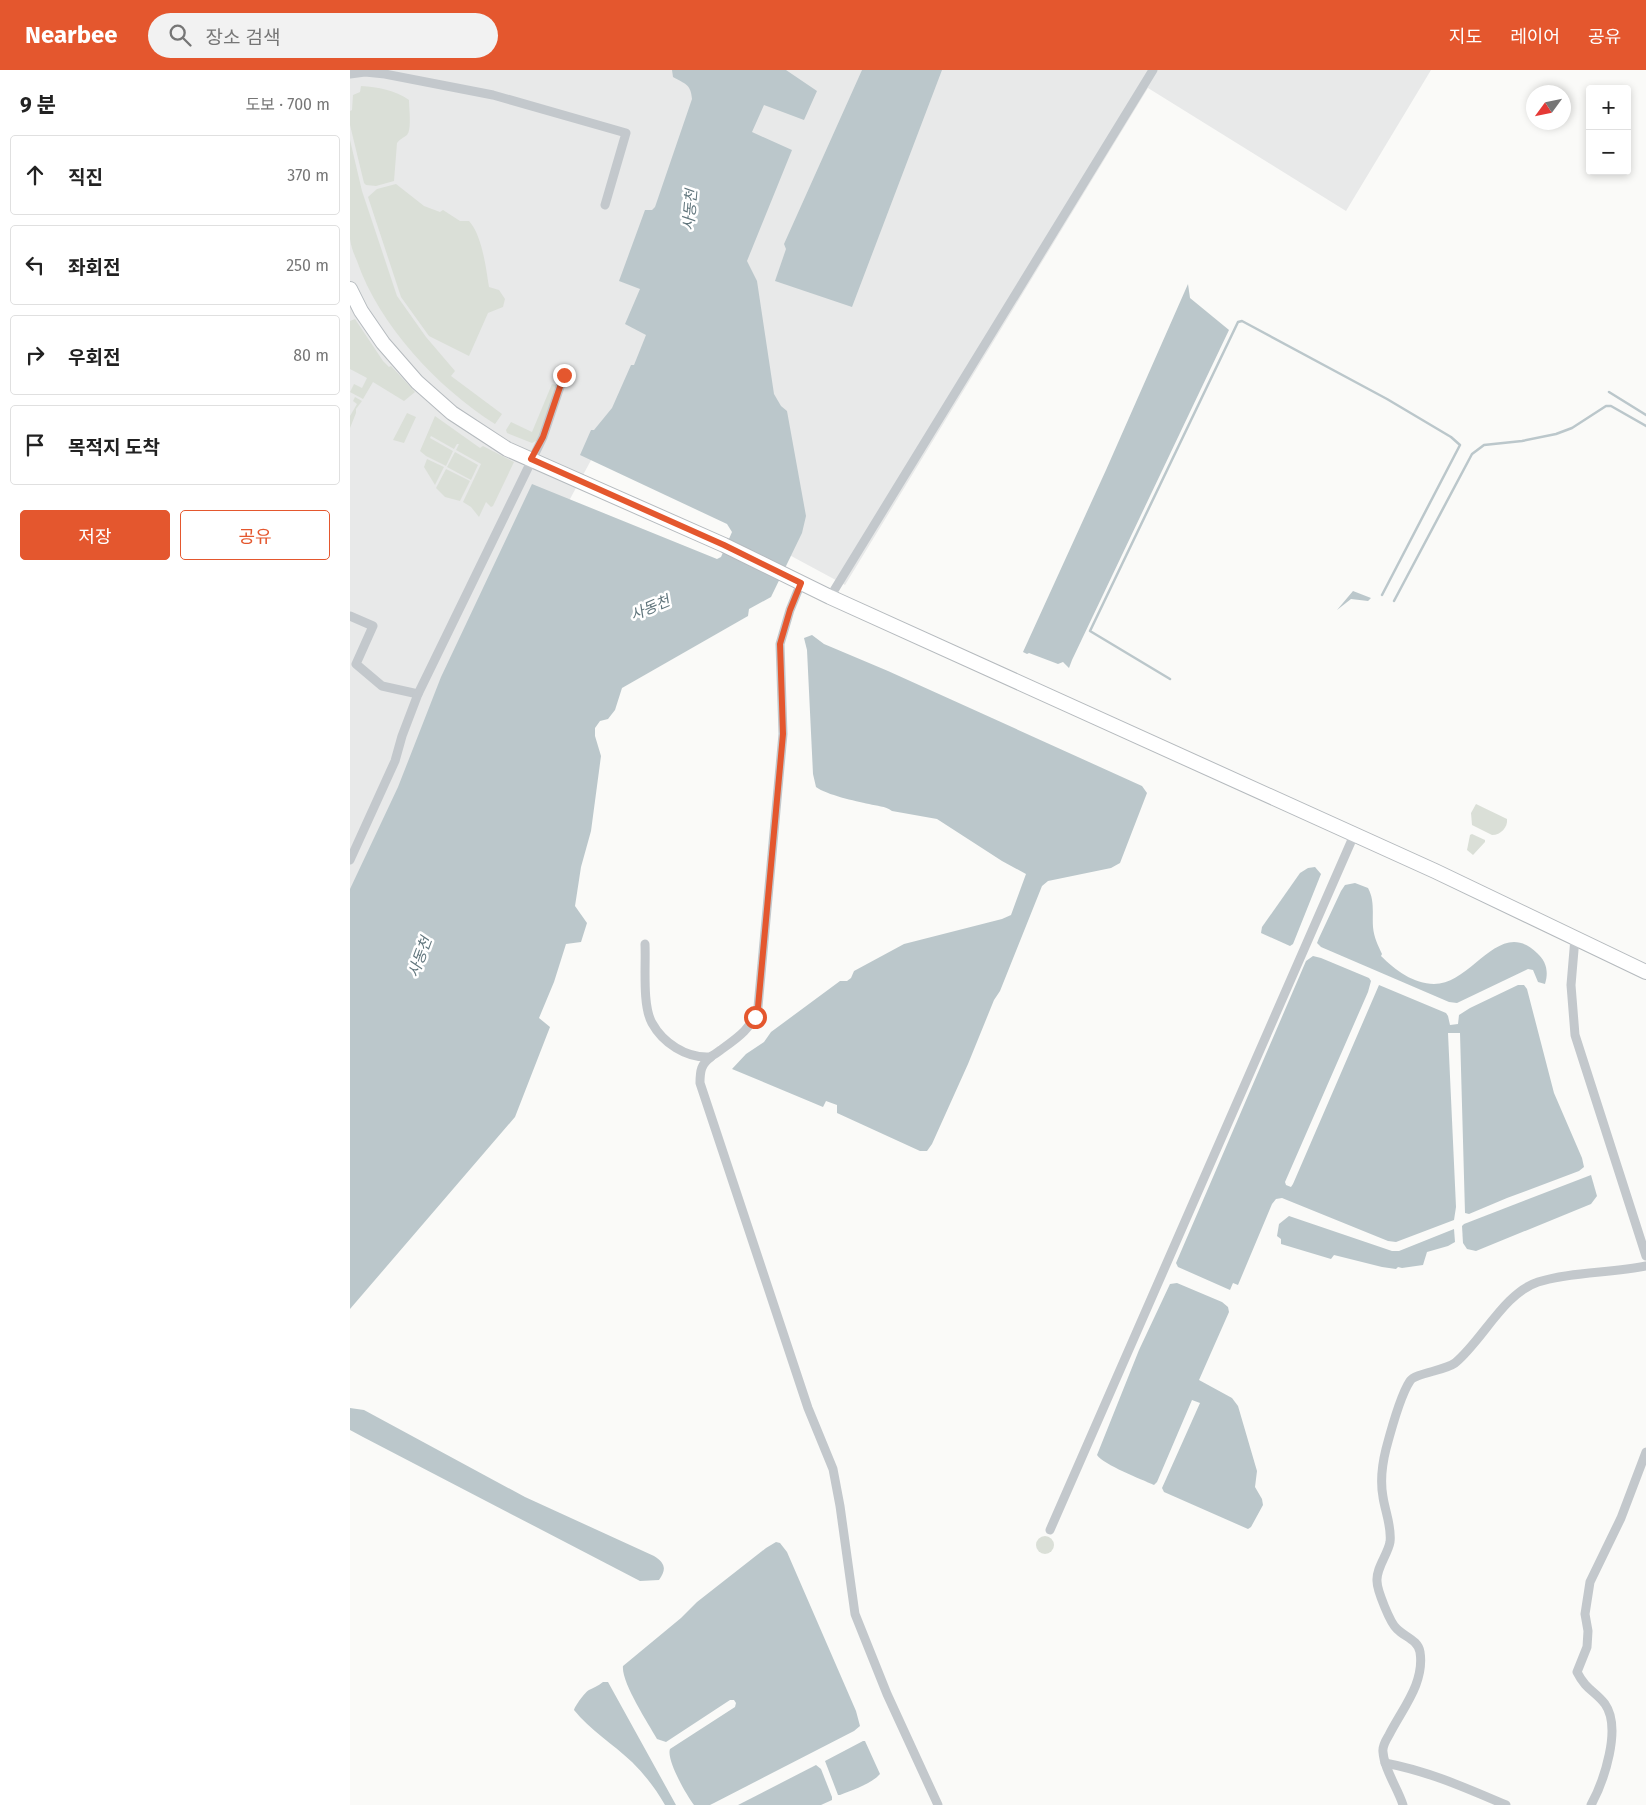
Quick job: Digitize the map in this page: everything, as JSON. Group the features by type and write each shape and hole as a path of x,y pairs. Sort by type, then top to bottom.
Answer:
{"main road":[{"path":"350,289 361,311 384,342 402,365 429,393 452,413 507,449 724,545 830,597 1354,835 1646,972"}],"street":[{"path":"830,597 1153,70"},
{"path":"350,74 364,72 385,74 494,95 626,133 605,205"},
{"path":"350,860 395,761 418,694 543,437 564,375"},
{"path":"801,583 790,610 780,644 783,734 758,1007 755,1017 748,1028 700,1068 700,1083 808,1408 833,1469 855,1614 887,1694 938,1805"},
{"path":"350,616 374,626 356,664 382,686 418,694"},
{"path":"1050,1530 1354,835"},
{"path":"1575,938 1571,985 1576,1035 1646,1256"},
{"path":"645,944 646,1007 652,1023 663,1038 675,1048 695,1055 711,1057"},
{"path":"1403,1805 1382,1751 1417,1684 1421,1667 1420,1650 1414,1641 1396,1628 1390,1620 1376,1581 1390,1542 1389,1526 1380,1481 1386,1448 1411,1379 1418,1375 1436,1372 1454,1364 1517,1293 1537,1282 1646,1266"},
{"path":"1591,1805 1612,1749 1612,1726 1606,1705 1582,1683 1577,1672 1587,1647 1588,1631 1585,1614 1590,1582 1620,1518 1646,1452"},
{"path":"1385,1762 1414,1768 1445,1779 1506,1805"}],"shaded area":[{"path":"350,70 1431,70 1346,211 1148,88 845,585 596,451 350,905"},
{"path":"361,86 386,90 409,100 409,132 397,143 394,181 376,186 364,183 350,125 353,95 360,92"},
{"path":"350,140 362,191 397,296 426,337 455,371 451,376 502,414 495,424 452,392 413,353 395,331 367,285 350,239"},
{"path":"396,184 424,206 440,212 443,210 460,221 469,221 480,243 489,287 499,290 505,299 503,307 488,313 469,356 429,336 401,297 368,197 377,189"},
{"path":"355,319 383,361 389,367 391,366 415,392 404,401 373,382 363,399 350,392 354,384 362,388 367,378 350,369 350,321"},
{"path":"552,384 556,385 555,395 538,440 532,443 507,433 506,430 511,422 532,432"},
{"path":"355,397 362,401 356,409 350,428 350,416 357,404 353,401"},
{"path":"407,413 416,417 404,443 393,440"},
{"path":"435,416 480,448 483,446 514,462 493,506 491,507 486,502 479,517 471,507 463,502 481,464 456,450 459,444 454,449 431,436 430,438 453,451 446,466 420,451"},
{"path":"455,452 478,465 471,480 447,467"},
{"path":"427,459 444,467 435,485 424,467"},
{"path":"446,469 470,481 460,501 445,497 436,488"},
{"path":"1476,804 1507,819 1503,830 1498,834 1492,835 1472,825 1471,813"},
{"path":"1472,834 1485,840 1473,855 1467,850 1470,835"},
{"path":"1041,1536 1049,1536 1054,1541 1052,1552 1041,1554 1036,1549 1036,1541"}],"water":[{"name":"사동천","path":"672,70 786,70 817,91 804,120 764,105 752,132 792,150 747,261 757,281 774,394 781,406 787,411 806,516 802,533 771,597 749,609 748,616 622,688 615,710 608,719 600,721 595,728 595,736 601,756 591,831 581,867 575,906 587,923 581,942 566,944 554,982 539,1018 550,1027 515,1117 350,1309 350,889 398,787 441,677 532,484 717,559 721,557 732,532 727,524 580,455 591,430 594,430 612,408 631,365 634,365 646,335 625,324 640,289 619,281 645,210 652,210 655,207 692,99 689,87 673,77"},
{"path":"862,70 942,70 852,307 775,281 786,249 784,244"},
{"path":"1188,284 1190,298 1229,330 1069,668 1063,662 1058,664 1029,653 1027,654 1023,652"},
{"path":"1353,591 1371,598 1368,601 1351,599 1337,610"},
{"path":"812,635 824,644 1142,786 1147,793 1120,863 1111,868 1048,881 1042,886 1000,991 994,1000 968,1064 932,1144 927,1151 920,1151 837,1113 837,1105 826,1101 823,1107 732,1069 746,1054 764,1042 771,1032 840,981 847,981 851,978 854,971 904,944 1002,919 1011,915 1026,874 1002,861 937,819 892,811 884,807 834,795 816,787 813,774 807,650 804,638"},
{"path":"1315,867 1321,874 1293,944 1290,946 1261,933 1262,927 1300,873 1308,868"},
{"path":"1355,883 1368,888 1370,893 1374,931 1382,954 1381,956 1412,979 1434,984 1448,981 1461,974 1498,947 1510,942 1523,944 1540,956 1545,963 1547,971 1545,984 1538,982 1533,970 1528,969 1457,1003 1449,1002 1321,947 1317,943 1341,891 1345,885"},
{"path":"1313,956 1369,978 1371,981 1368,992 1285,1182 1286,1185 1291,1187 1293,1184 1379,985 1446,1013 1450,1025 1458,1024 1459,1015 1470,1008 1518,985 1524,985 1527,989 1554,1093 1582,1158 1584,1167 1579,1171 1469,1214 1465,1213 1460,1033 1448,1033 1456,1207 1454,1220 1396,1242 1388,1241 1282,1198 1276,1199 1272,1204 1238,1285 1233,1283 1230,1290 1178,1267 1176,1263 1306,961"},
{"path":"1591,1175 1597,1196 1591,1204 1476,1251 1467,1249 1463,1243 1462,1226 1464,1224"},
{"path":"1289,1216 1392,1251 1399,1251 1454,1229 1455,1242 1427,1252 1423,1265 1398,1267 1396,1269 1382,1267 1334,1255 1331,1259 1281,1244 1281,1239 1277,1236 1279,1224"},
{"path":"1177,1283 1222,1302 1228,1307 1229,1312 1199,1380 1232,1398 1238,1406 1257,1471 1255,1487 1262,1499 1263,1505 1248,1529 1164,1492 1162,1488 1200,1403 1192,1400 1157,1482 1154,1485 1115,1467 1097,1455 1139,1350 1170,1284"},
{"path":"350,1408 364,1410 525,1497 654,1556 664,1566 662,1576 659,1580 640,1581 350,1430"},
{"path":"776,1542 780,1543 787,1552 856,1711 860,1726 854,1731 710,1805 694,1805 674,1769 670,1749 735,1707 736,1703 734,1700 730,1700 666,1742 657,1739 642,1713 626,1682 623,1666 681,1618 697,1602"},
{"path":"603,1682 608,1682 676,1805 665,1805 637,1767 587,1724 574,1710 587,1691"},
{"path":"865,1741 880,1774 867,1784 838,1795 825,1761"},
{"path":"816,1765 821,1769 832,1800 821,1805 738,1805"}],"waterway":[{"path":"1170,679 1090,631 1238,322 1242,321 1387,399 1451,437 1460,445 1382,595"},
{"path":"1609,392 1646,415"},
{"path":"1394,601 1472,454 1484,445 1522,441 1556,434 1572,428 1606,406 1611,406 1646,426"}],"route":[{"path":"564,375 543,437 531,459 724,545 801,583 790,610 780,644 783,734 758,1007 755,1017"}]}
